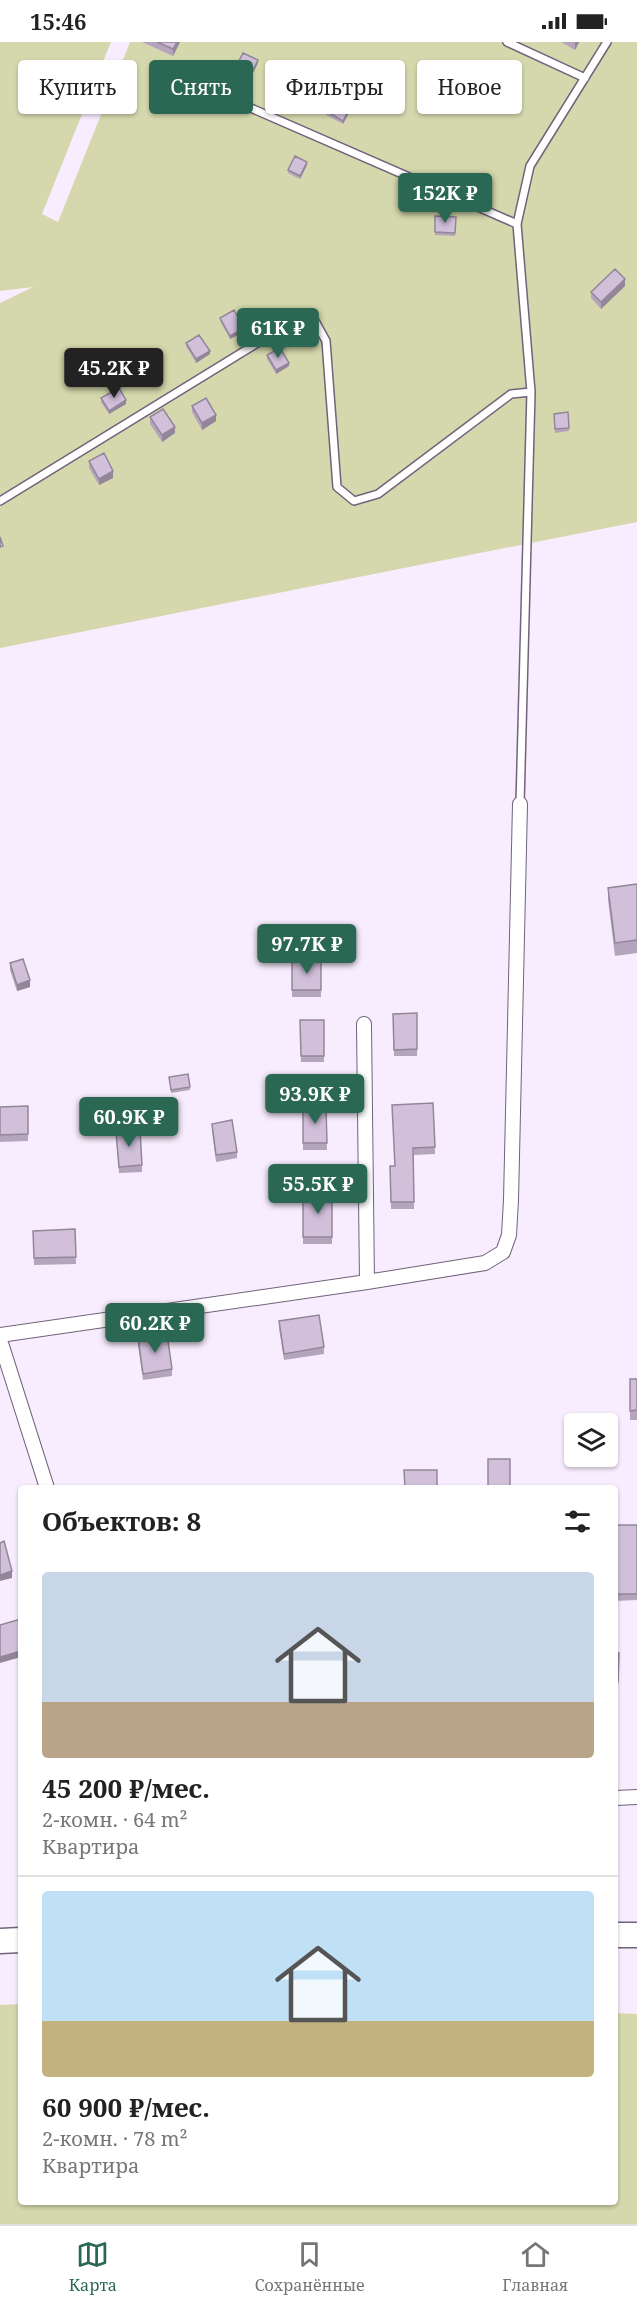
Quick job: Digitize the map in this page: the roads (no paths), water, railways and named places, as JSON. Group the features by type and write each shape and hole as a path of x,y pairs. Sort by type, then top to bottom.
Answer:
{"highway":[{"path":"618,1935 637,1935"},
{"path":"0,1941 18,1940"}],"street":[{"path":"0,1335 485,1263 503,1252 509,1235 520,804"},
{"path":"364,1024 367,1282"},
{"path":"0,1340 45,1485"},
{"path":"618,1798 637,1797"}],"lane":[{"path":"507,42 585,78"},
{"path":"520,804 531,392 517,224 530,166 607,42"},
{"path":"253,109 517,224"},
{"path":"0,501 298,318 315,321 326,341 338,487 354,501 378,494 512,393 531,392"}]}
